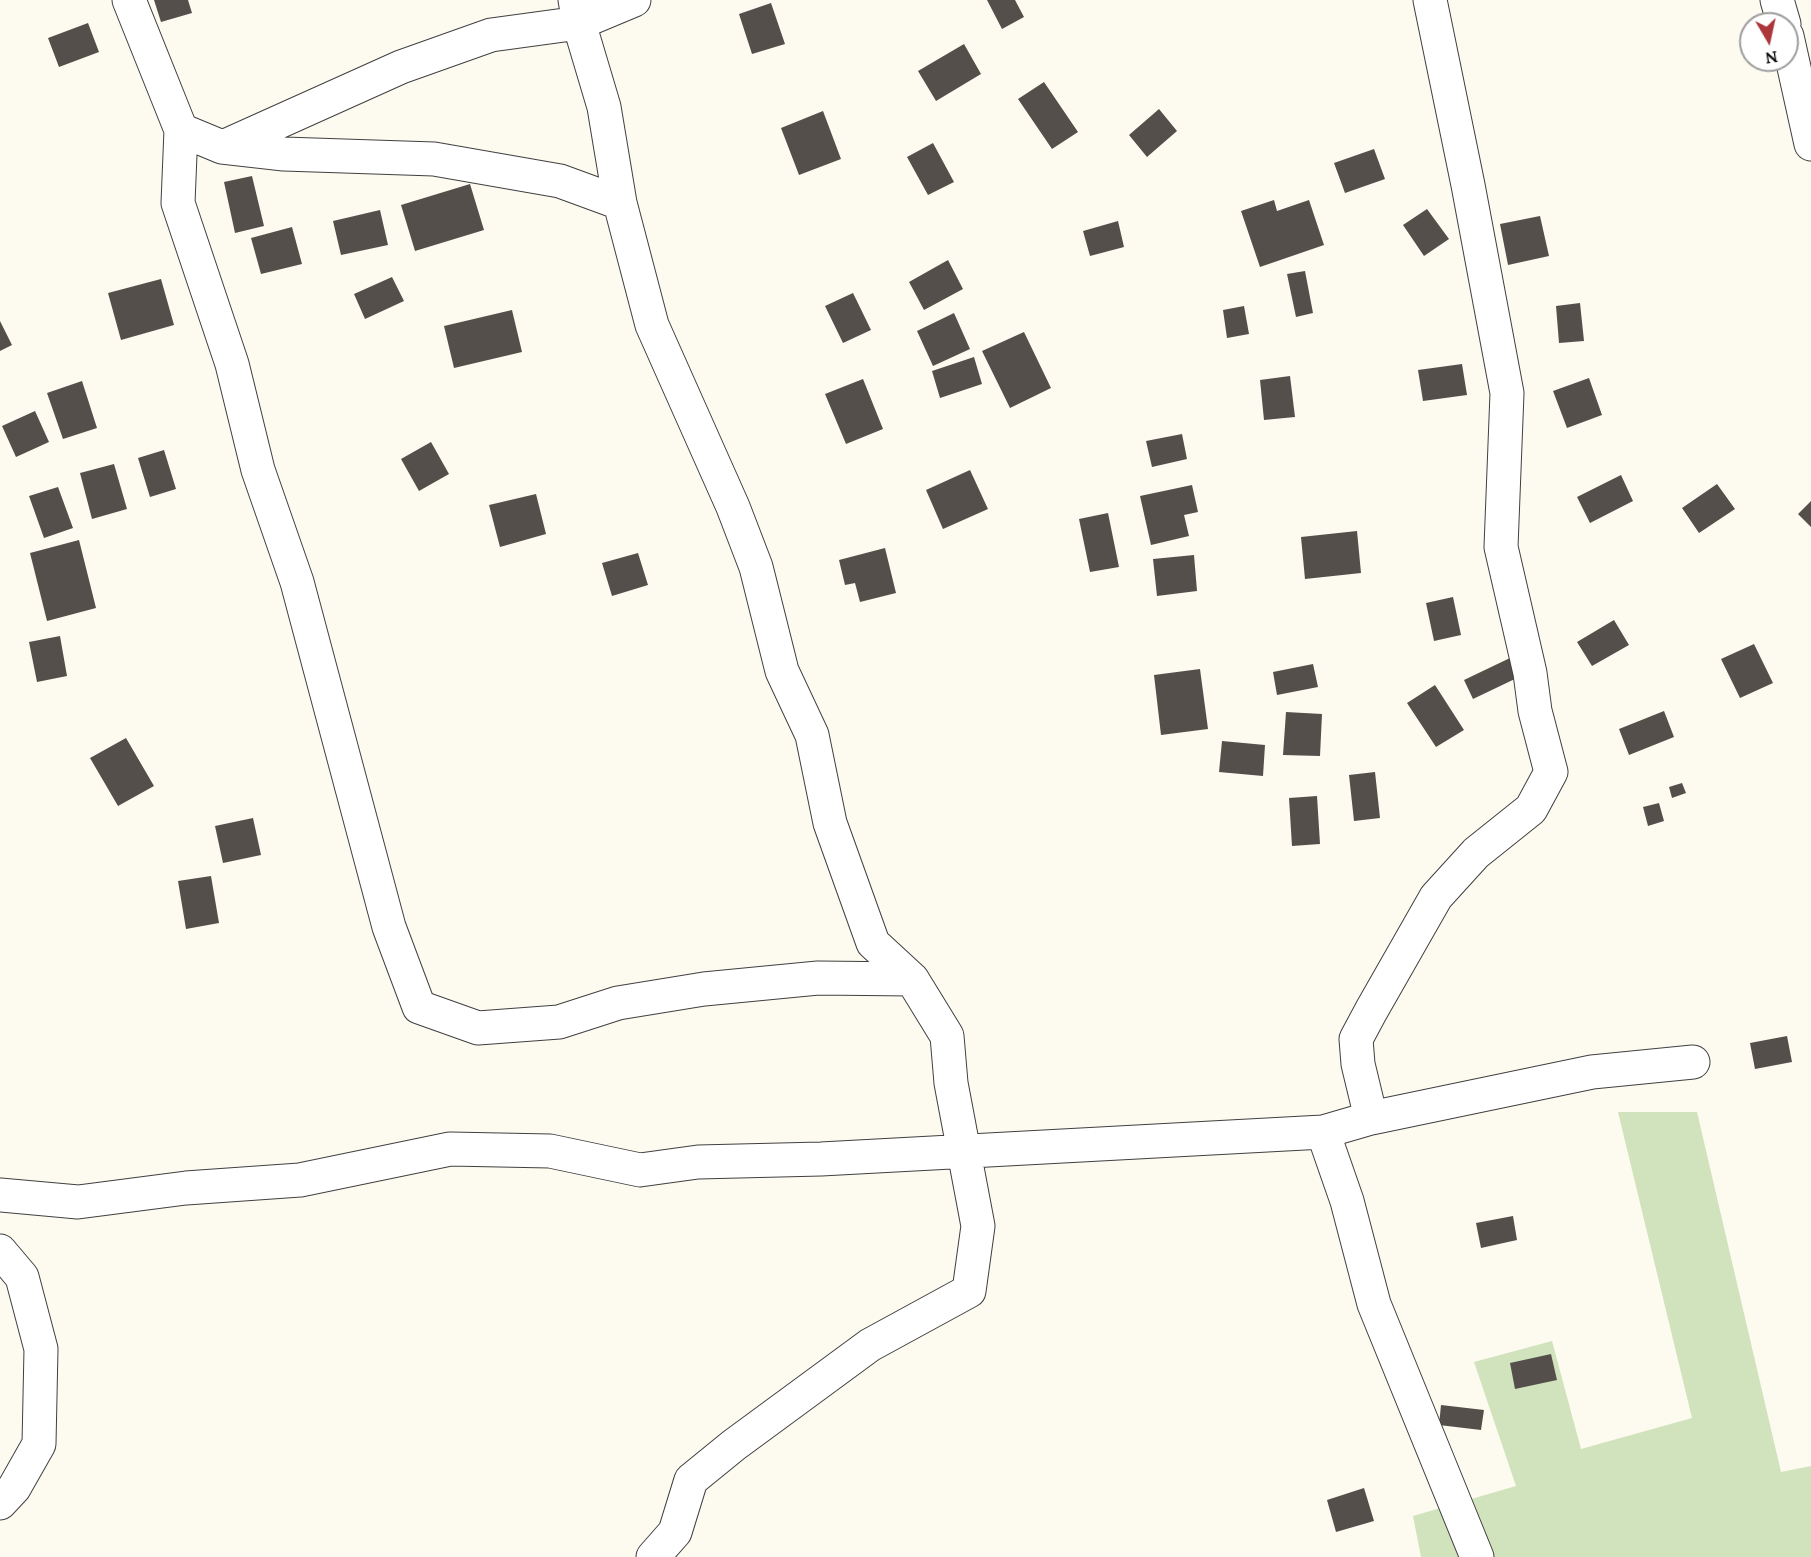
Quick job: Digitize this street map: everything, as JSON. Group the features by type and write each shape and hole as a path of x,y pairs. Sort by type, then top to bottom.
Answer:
{"street":[{"path":"129,0 181,130 178,203 232,364 258,470 297,582 389,927 419,1007 478,1028 559,1022 618,1003 705,989 818,978 912,979"},
{"path":"222,147 401,67 480,39 577,12 634,0"},
{"path":"1371,1118 1358,1064 1356,1039 1436,897 1476,854 1531,809 1551,772 1535,711 1530,673 1501,547 1507,393 1466,174 1430,0"},
{"path":"577,12 604,107 620,203 652,325 733,507 756,567 782,671 812,735 830,823 873,943 912,979 947,1036 951,1083 978,1226 969,1291 870,1345 734,1445 691,1480 675,1532 653,1557"},
{"path":"1795,72 1811,144"},
{"path":"181,130 222,147 284,154 434,159 560,181 620,203"},
{"path":"0,1195 78,1202 186,1188 300,1180 450,1149 550,1151 640,1170 710,1162 1323,1132 1371,1118 1592,1072 1693,1062"},
{"path":"1323,1132 1347,1201 1374,1304 1477,1557"},
{"path":"0,1251 22,1277 41,1349 39,1444 14,1488 0,1503"}],"green space":[{"path":"1618,1112 1697,1112 1781,1472 1811,1466 1811,1557 1421,1557 1413,1516 1516,1486 1474,1362 1552,1341 1581,1449 1692,1418"}],"building":[{"path":"154,0 188,0 192,13 161,22"},
{"path":"987,0 1015,0 1024,17 1002,29"},
{"path":"771,3 785,44 752,54 739,14"},
{"path":"88,23 99,52 59,67 48,38"},
{"path":"964,44 981,74 936,101 918,71"},
{"path":"1044,82 1078,132 1052,149 1018,99"},
{"path":"1159,109 1177,131 1147,157 1129,135"},
{"path":"823,111 841,159 799,175 781,128"},
{"path":"933,143 954,182 928,195 907,157"},
{"path":"1374,149 1385,179 1345,193 1334,163"},
{"path":"252,176 264,226 235,233 224,182"},
{"path":"470,184 484,230 415,251 401,205"},
{"path":"1274,200 1277,211 1309,200 1324,245 1260,267 1241,211"},
{"path":"1427,209 1449,239 1424,256 1403,225"},
{"path":"380,210 388,245 341,255 333,221"},
{"path":"1540,216 1549,256 1508,265 1500,224"},
{"path":"1118,221 1124,247 1090,256 1083,231"},
{"path":"292,227 302,264 261,274 251,238"},
{"path":"948,260 963,289 924,310 909,282"},
{"path":"1305,271 1313,313 1296,317 1287,274"},
{"path":"392,277 404,301 365,319 354,294"},
{"path":"161,279 174,325 121,340 108,293"},
{"path":"853,293 871,330 843,343 825,306"},
{"path":"1580,303 1584,341 1559,343 1556,306"},
{"path":"1244,306 1249,334 1227,338 1223,310"},
{"path":"512,310 522,352 454,368 444,326"},
{"path":"954,313 970,349 933,366 917,331"},
{"path":"0,321 12,345 0,351"},
{"path":"1024,332 1051,388 1010,408 982,351"},
{"path":"974,357 982,384 940,398 932,371"},
{"path":"1462,364 1467,395 1423,401 1418,370"},
{"path":"1290,376 1295,417 1264,420 1260,380"},
{"path":"1589,378 1602,415 1567,428 1553,391"},
{"path":"863,379 883,429 846,444 825,394"},
{"path":"82,381 97,428 63,439 47,393"},
{"path":"35,411 49,442 16,457 2,426"},
{"path":"1182,434 1187,459 1152,467 1146,441"},
{"path":"431,442 449,474 419,491 401,459"},
{"path":"164,450 176,489 150,497 138,458"},
{"path":"114,464 127,509 92,519 80,473"},
{"path":"970,470 988,509 943,529 926,490"},
{"path":"1621,475 1633,501 1590,523 1577,497"},
{"path":"1717,484 1735,509 1699,533 1682,508"},
{"path":"1192,485 1198,512 1184,515 1189,536 1151,545 1140,496"},
{"path":"58,487 73,528 44,538 29,496"},
{"path":"536,494 546,534 500,547 489,505"},
{"path":"1811,501 1811,527 1798,514"},
{"path":"1108,513 1119,567 1090,572 1079,519"},
{"path":"1357,531 1361,573 1305,579 1301,537"},
{"path":"79,540 96,608 47,621 30,553"},
{"path":"885,548 896,593 860,602 855,583 845,585 839,560"},
{"path":"638,553 648,585 612,596 602,563"},
{"path":"1194,555 1197,591 1157,596 1153,559"},
{"path":"1453,597 1461,635 1434,641 1426,603"},
{"path":"1614,620 1629,645 1592,666 1577,642"},
{"path":"60,636 67,676 37,682 29,642"},
{"path":"1754,644 1773,683 1740,698 1721,659"},
{"path":"1510,658 1519,677 1473,699 1464,680"},
{"path":"1313,664 1318,687 1277,695 1273,672"},
{"path":"1200,669 1208,729 1161,735 1154,675"},
{"path":"1435,685 1464,730 1436,747 1407,703"},
{"path":"1664,711 1674,737 1629,755 1619,729"},
{"path":"1286,712 1322,714 1320,756 1283,755"},
{"path":"126,738 154,786 118,806 90,758"},
{"path":"1222,741 1265,745 1263,776 1219,772"},
{"path":"1375,772 1380,818 1354,821 1349,775"},
{"path":"1682,783 1686,793 1672,798 1669,787"},
{"path":"1317,796 1320,844 1292,846 1289,798"},
{"path":"1659,803 1664,821 1648,826 1643,807"},
{"path":"253,818 261,855 223,863 215,826"},
{"path":"211,876 219,923 186,929 178,881"},
{"path":"1787,1036 1792,1062 1755,1069 1750,1043"},
{"path":"1513,1216 1517,1240 1481,1248 1476,1223"},
{"path":"1551,1354 1557,1380 1515,1389 1510,1363"},
{"path":"1441,1405 1484,1410 1481,1430 1439,1425"},
{"path":"1364,1488 1374,1521 1336,1532 1327,1500"}]}
